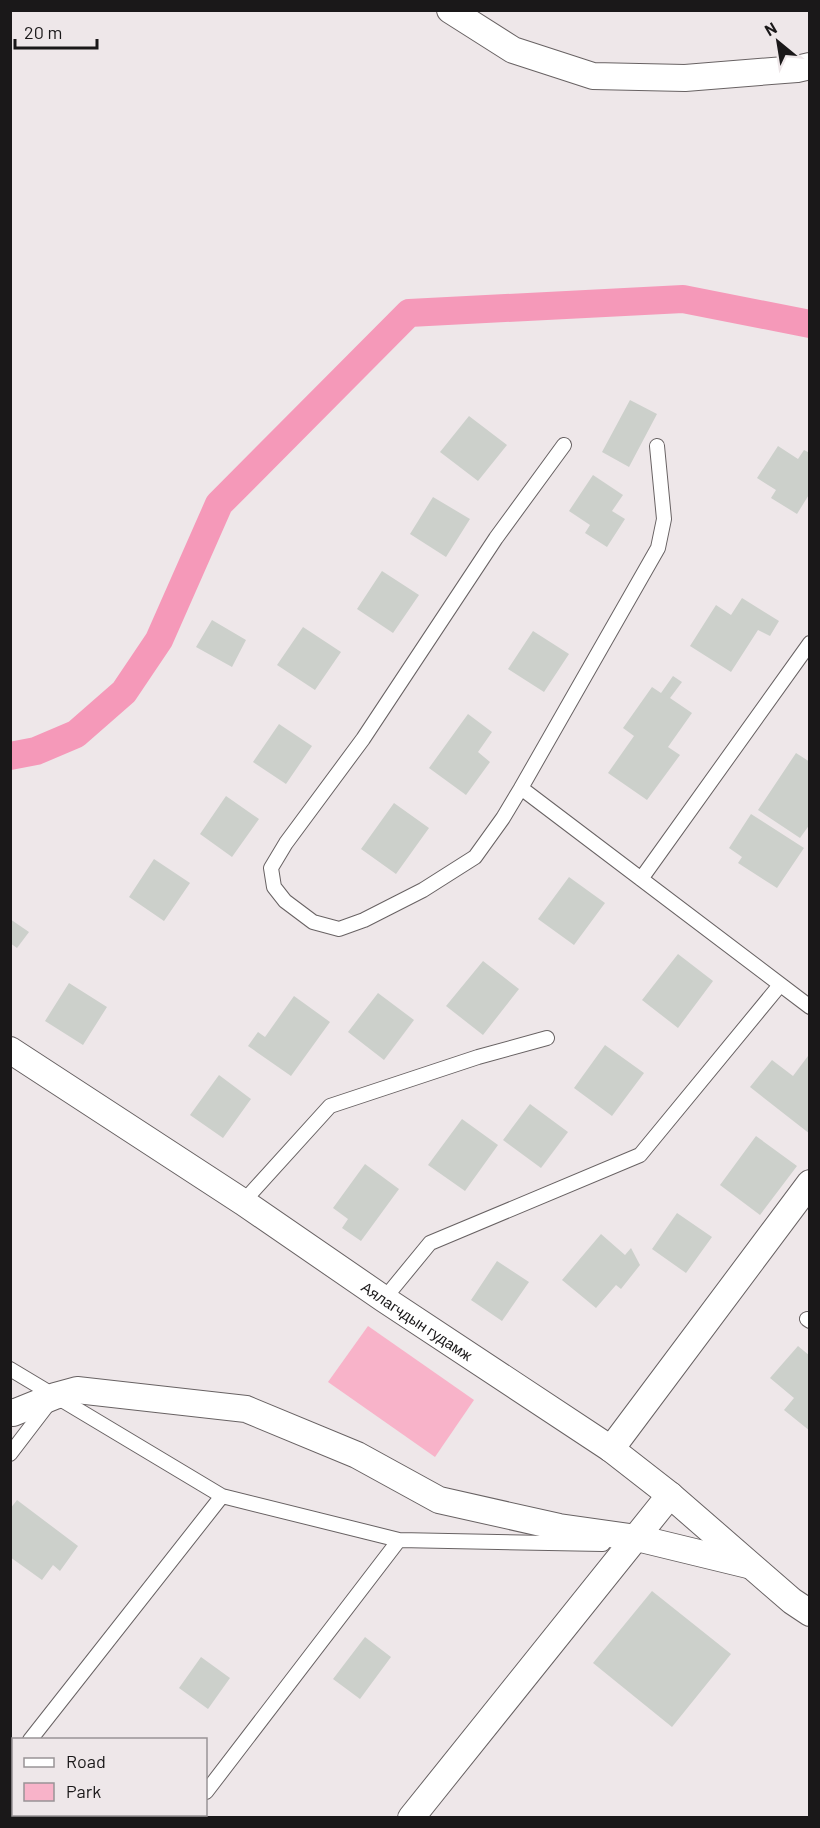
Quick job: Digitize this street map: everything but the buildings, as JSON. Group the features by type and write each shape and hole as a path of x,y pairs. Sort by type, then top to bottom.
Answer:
{"street":[{"path":"450,10 513,50 593,76 685,78 810,66"},
{"name":"Аялагчдын гудамж","path":"10,1050 243,1202 384,1299 611,1449 670,1495 792,1601 810,1613"},
{"path":"611,1449 810,1183"},
{"path":"10,1412 13,1413 54,1396 77,1390 246,1409 357,1455 439,1500 752,1566"},
{"path":"411,1818 670,1495"}],"lane":[{"path":"564,445 496,538 363,739 286,843 271,868 274,887 285,901 313,922 339,929 364,920 423,890 476,857 521,788 658,548 664,519 657,446"},
{"path":"641,879 810,643"},
{"path":"521,788 810,1007"},
{"path":"384,1299 430,1243 640,1155 780,985"},
{"path":"243,1202 330,1106 478,1057 547,1038"},
{"path":"10,1369 222,1496 399,1540 634,1541"},
{"path":"10,1454 54,1396"},
{"path":"32,1738 222,1496"},
{"path":"207,1791 399,1540"}],"green space":[{"path":"368,1326 474,1400 435,1457 328,1382"}],"waterway":[{"path":"10,756 36,751 76,734 124,692 159,640 219,504 409,313 683,299 810,324"}]}
